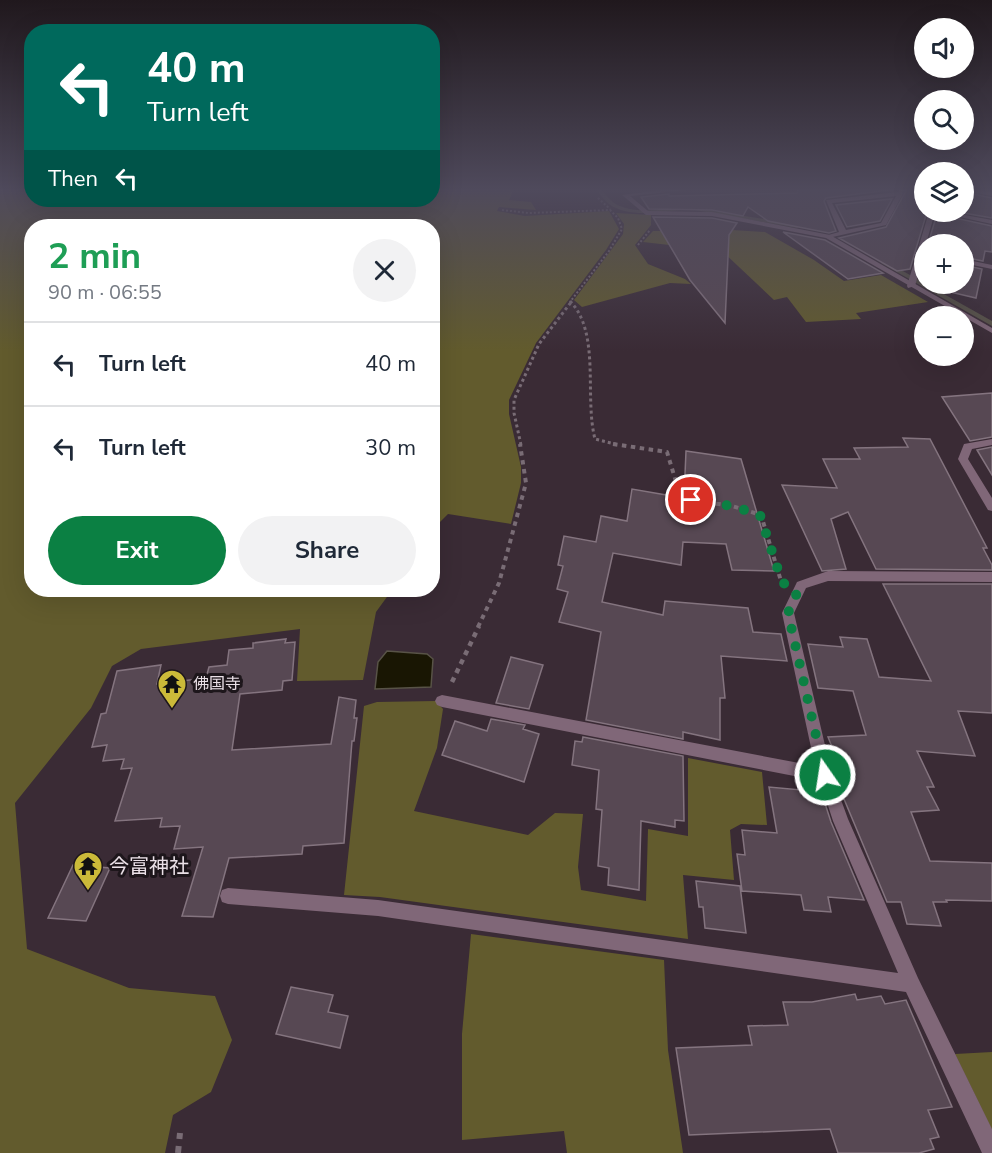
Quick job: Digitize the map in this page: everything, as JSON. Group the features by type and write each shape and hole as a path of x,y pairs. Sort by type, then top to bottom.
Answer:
{"street":[{"path":"850,243 992,331"},
{"path":"974,263 992,267"},
{"path":"912,282 914,276"},
{"path":"992,442 968,446 963,459 992,507"},
{"path":"992,577 828,576 801,585 788,613 825,775 841,821 912,984 992,1151"},
{"path":"442,701 825,775"},
{"path":"228,896 378,908 912,984"}],"path":[{"path":"442,701 499,583 510,550 523,494 525,467 514,413 514,400 539,344 614,243"},
{"path":"570,301 579,308 586,326 587,392 590,426 595,439 626,447 667,452 677,485 691,500 732,506 760,515 782,582 797,593"},
{"path":"178,1153 180,1133"}],"shaded area":[{"path":"0,243 24,243 24,597 387,597 376,612 363,680 297,681 300,629 141,649 112,666 91,708 15,803 27,949 129,988 215,996 232,1040 211,1092 173,1115 165,1153 0,1153"},
{"path":"440,243 610,243 536,343 509,400 509,414 521,467 521,483 511,524 448,514 440,522"},
{"path":"616,243 637,243 635,245 648,264 685,279 691,284 670,283 582,307 574,300"},
{"path":"650,243 784,243 844,281 881,275 928,302 856,313 861,319 806,322 787,297 774,300 722,251"},
{"path":"387,651 427,654 433,659 431,687 375,689 378,662"},
{"path":"436,701 443,709 437,748 414,811 528,835 555,813 583,814 578,867 581,890 646,901 648,829 688,836 688,758 762,772 767,825 741,824 730,830 734,880 683,875 688,939 380,897 344,895 364,706 377,702"},
{"path":"471,934 664,960 668,1050 683,1153 567,1153 564,1131 462,1140 462,1034"},
{"path":"992,1052 992,1130 955,1054"}],"building":[{"path":"668,243 729,243 725,323 690,280"},
{"path":"798,243 830,243 883,273 848,279"},
{"path":"847,243 914,243 914,256 910,269 897,271"},
{"path":"974,243 992,243 992,252 985,251 983,261 974,259"},
{"path":"974,267 982,269 976,298 959,294 974,294"},
{"path":"992,393 992,437 970,441 942,397"},
{"path":"903,438 930,439 987,548 983,548 992,565 992,570 876,569 848,512 831,519 846,569 822,571 782,485 837,488 823,459 860,459 854,448 908,447"},
{"path":"992,447 992,475 977,450"},
{"path":"686,451 741,459 774,571 732,570 726,544 683,542 681,565 613,553 602,602 663,615 665,601 748,608 753,632 781,634 787,661 721,656 725,698 720,698 720,740 683,732 683,739 586,720 601,632 559,622 568,592 557,589 563,566 558,565 564,536 596,542 601,516 627,521 632,489 684,498"},
{"path":"883,584 992,584 992,713 958,711 975,756 917,751 934,787 927,787 939,810 911,812 930,861 992,863 992,901 933,902 941,926 907,924 901,902 887,902 839,787 845,787 841,777 844,777 828,737 866,735 853,691 818,688 808,644 843,647 840,637 867,639 879,677 931,681"},
{"path":"286,639 285,643 295,642 292,680 283,681 282,690 240,694 232,750 331,744 339,697 356,700 354,718 357,718 354,741 352,741 344,843 303,846 302,854 229,858 213,917 182,916 203,847 174,849 180,826 160,827 162,818 115,821 132,768 121,769 124,759 103,761 107,745 92,747 101,714 106,713 117,671 161,665 157,684 206,678 209,667 227,665 229,650 253,648 253,643"},
{"path":"511,657 543,665 529,709 496,703"},
{"path":"491,719 525,725 523,729 539,734 524,782 442,755 455,721 487,731"},
{"path":"583,737 683,756 684,821 675,820 675,827 641,821 639,890 608,885 609,868 598,866 602,810 596,809 599,770 572,765 575,741 582,742"},
{"path":"799,784 819,785 831,822 864,900 828,897 831,912 804,910 801,895 742,891 737,854 745,855 742,830 777,833 769,787 801,790"},
{"name":"今富神社","path":"73,865 110,868 86,921 48,918"},
{"path":"696,881 740,886 746,933 705,928 703,907 699,907"},
{"path":"291,987 333,995 328,1012 348,1016 340,1048 276,1034"},
{"path":"855,994 857,1000 881,996 885,1004 906,1000 952,1107 928,1110 939,1137 930,1139 934,1149 919,1153 838,1153 830,1129 689,1135 676,1048 752,1045 748,1026 788,1025 783,1002 812,1002"}],"waterway":[{"path":"883,262 992,324"}],"place":[{"name":"佛国寺","path":"172,710"},
{"name":"今富神社","path":"88,892"}],"route":[{"path":"691,500 732,506 760,515 782,582 797,593 788,613 825,775"}]}
